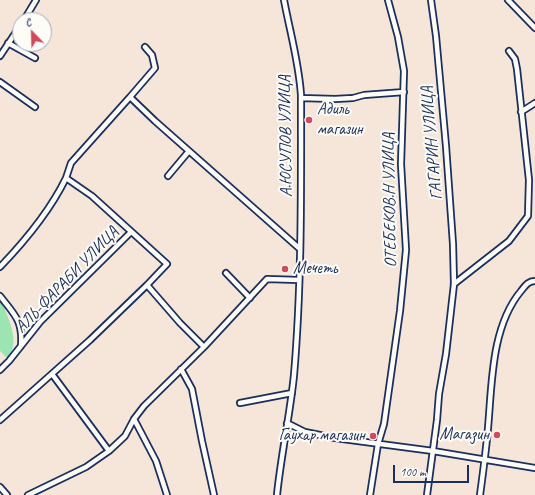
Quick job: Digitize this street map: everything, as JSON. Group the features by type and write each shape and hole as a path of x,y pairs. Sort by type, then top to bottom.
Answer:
{"street":[{"path":"29,12 36,0"},
{"name":"А.ЮСУПОВ УЛИЦА","path":"277,495 280,459 292,392 300,249 301,98 299,72 284,0"},
{"name":"ОТЕБЕКОВ.Н УЛИЦА","path":"370,495 378,444 384,424 406,268 406,234 401,164 404,92 402,58 388,0"},
{"name":"ГАГАРИН УЛИЦА","path":"426,495 454,284 453,244 446,146 436,36 431,0"},
{"path":"508,0 535,28"},
{"path":"0,56 12,37"},
{"path":"8,43 35,58"},
{"path":"0,267 22,244 59,192 71,163 155,68 152,55 145,47"},
{"path":"454,284 509,241 528,216 529,180 516,64 515,59 509,51"},
{"path":"0,82 35,107"},
{"path":"301,98 353,98 364,95 404,92"},
{"name":"А.ЮСУПОВ УЛИЦА","path":"130,97 300,249"},
{"path":"521,112 535,103"},
{"path":"168,176 189,151"},
{"path":"0,420 52,374 147,285 167,264 149,246 131,232 92,196 66,178"},
{"name":"АЛЬ-ФАРАБИ УЛИЦА","path":"0,370 40,322 131,232"},
{"path":"226,273 250,298"},
{"path":"28,495 86,467 109,451 125,436 134,418 144,406 204,347 267,279 298,280"},
{"path":"480,495 493,376 502,326 506,312 518,294 528,283 535,281"},
{"path":"147,285 180,323 204,347"},
{"name":"АЛЬ-ФАРАБИ УЛИЦА","path":"0,296 18,319 22,331 21,346"},
{"path":"181,369 192,390 214,495"},
{"path":"52,374 109,451"},
{"path":"240,403 292,392"},
{"path":"134,418 156,461 167,495"},
{"path":"287,423 305,432 535,468"},
{"path":"0,487 7,495"}],"green space":[{"path":"0,300 11,325 13,339 11,352 7,358 0,351"}],"place":[{"name":"Адиль магазин","path":"309,120"},
{"name":"Мечеть","path":"285,269"},
{"name":"Магазин","path":"497,435"},
{"name":"Гаухар магазин","path":"373,436"}]}
